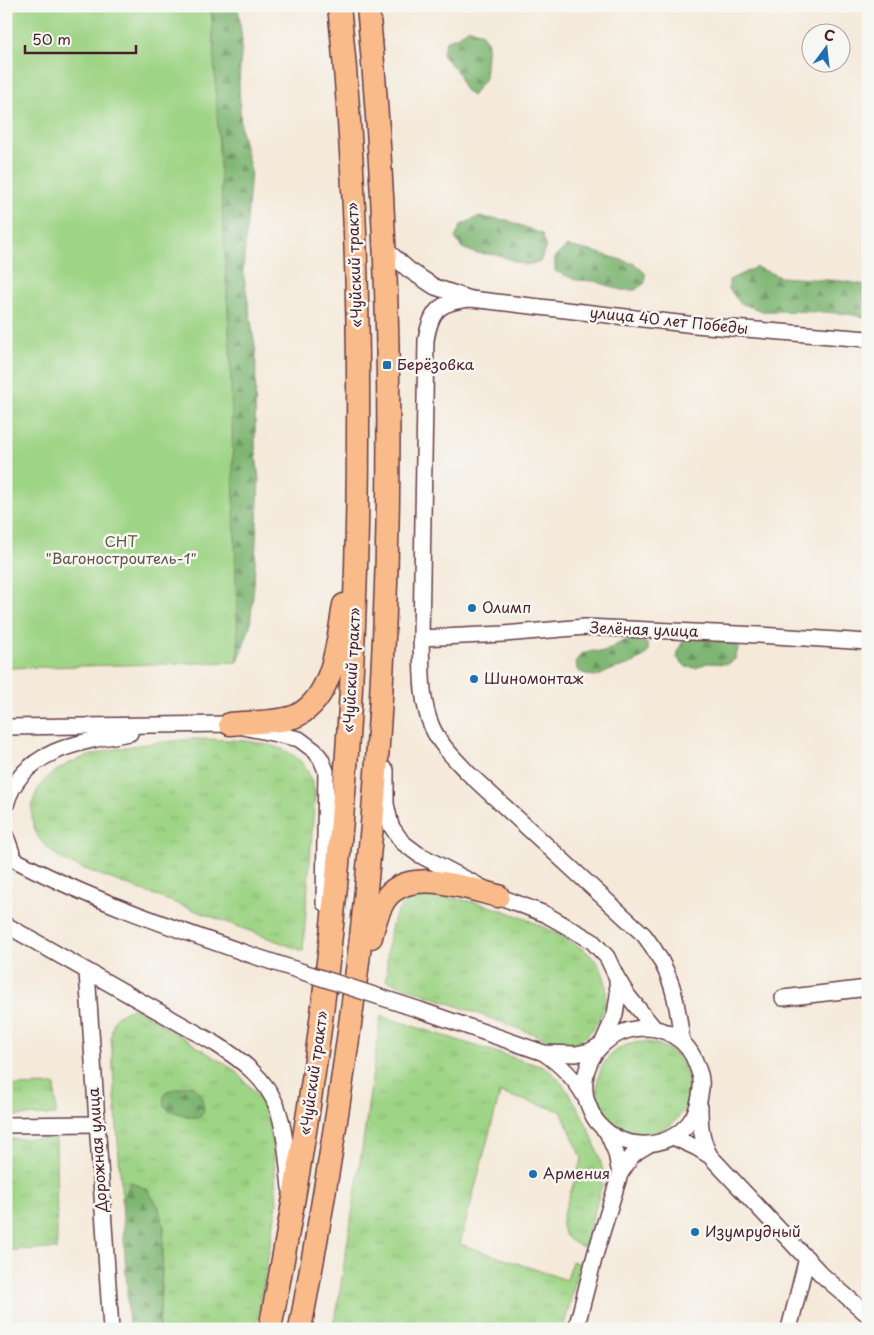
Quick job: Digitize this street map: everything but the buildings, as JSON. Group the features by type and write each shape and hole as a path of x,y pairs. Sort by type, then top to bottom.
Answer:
{"highway":[{"name":"«Чуйский тракт»","path":"270,1329 293,1212 322,1012 344,804 353,658 358,528 358,366 355,249 339,6"},
{"name":"«Чуйский тракт»","path":"300,1329 321,1217 351,1016 372,815 382,659 387,519 387,365 384,248 368,6"},
{"path":"230,724 287,718 298,715 311,704 322,690 334,661 358,528"},
{"path":"351,1016 376,916 384,900 395,889 408,882 426,881 451,884 498,896"}],"street":[{"path":"384,248 409,270 435,288 471,299"},
{"path":"471,299 453,301 437,310 429,322 426,340 421,638 422,678 432,727 445,748 475,780 644,935 668,972 674,992 682,1042"},
{"name":"улица 40 лет Победы","path":"471,299 695,325 868,339"},
{"name":"Зелёная улица","path":"421,638 585,628 759,635 868,642"},
{"path":"382,659 386,804 391,826 402,842 418,854 498,896 545,914 592,941 607,957 617,978 641,1014 654,1028"},
{"path":"6,727 230,724 289,736 299,740 315,751 326,771 322,1012"},
{"path":"6,805 14,785 28,766 44,756 97,738 176,725"},
{"path":"6,836 10,857 98,899 254,956 544,1053 576,1054 590,1051 618,1033 636,1028 654,1028 666,1032 682,1042 695,1058 702,1079 700,1102 701,1133 710,1156"},
{"path":"6,925 216,1044 237,1058 258,1076 273,1098 281,1123 293,1212"},
{"name":"Дорожная улица","path":"87,972 111,1329"},
{"path":"586,1098 585,1080 589,1063 602,1044 615,1015 618,996 617,978"},
{"path":"783,998 868,988"},
{"path":"544,1053 566,1071 586,1098 593,1117 606,1132 616,1153 620,1174"},
{"path":"576,1329 595,1256 620,1174 632,1156 638,1151 648,1145 673,1137 690,1122 700,1102"},
{"path":"6,1125 97,1124"},
{"path":"606,1132 624,1142 648,1145"},
{"path":"673,1137 710,1156 822,1275 868,1315"},
{"path":"789,1329 807,1258"}],"green space":[{"name":"СНТ \"Вагоностроитель-1\"","path":"6,6 211,6 230,351 238,662 6,668"},
{"path":"211,6 238,6 242,40 239,83 241,130 251,171 243,271 256,352 255,444 259,480 250,626 238,662 230,351"},
{"path":"469,28 481,33 488,42 485,79 472,96 464,88 456,70 442,55 446,41 458,36"},
{"path":"478,217 507,220 542,234 546,246 540,262 525,265 498,255 475,253 462,248 455,238 461,225"},
{"path":"567,246 635,264 645,273 645,283 635,290 621,290 594,281 576,280 555,271 555,257"},
{"path":"756,267 781,277 842,281 867,285 868,318 824,312 762,311 740,303 729,289 729,280"},
{"path":"633,640 647,643 649,651 641,659 598,676 588,675 577,670 576,661 581,654 593,651 604,652 623,641"},
{"path":"684,640 719,641 739,646 735,659 728,664 707,663 696,668 686,667 677,658 679,648"},
{"path":"193,739 237,740 270,745 296,757 307,770 315,792 303,951 66,862 46,847 37,835 32,820 32,811 38,790 52,774 72,762 96,754 123,748"},
{"path":"419,896 457,899 494,908 530,921 584,950 597,962 605,979 606,988 606,998 601,1016 592,1030 576,1042 567,1043 550,1040 386,980 390,931 393,922 404,903"},
{"path":"132,1009 139,1010 236,1071 256,1094 264,1107 273,1143 277,1204 256,1329 159,1329 164,1227 131,1182 122,1201 111,1037 118,1015"},
{"path":"381,1016 546,1068 566,1089 575,1103 591,1135 604,1178 584,1247 574,1243 567,1237 562,1224 562,1218 582,1158 561,1111 500,1093 460,1244 567,1280 572,1261 580,1264 563,1329 332,1329 337,1309 360,1163"},
{"path":"634,1042 652,1042 669,1049 682,1062 689,1079 689,1097 682,1114 669,1127 652,1134 634,1134 617,1127 604,1114 597,1097 597,1079 604,1062 617,1049"},
{"path":"55,1085 56,1115 6,1116 6,1086"},
{"path":"190,1085 197,1089 201,1095 204,1111 198,1117 173,1112 164,1103 167,1091"},
{"path":"56,1138 57,1249 6,1250 6,1139"},
{"path":"131,1182 148,1190 158,1206 164,1227 159,1329 129,1329 122,1201"}],"place":[{"name":"Берёзовка","path":"387,365"},
{"name":"Олимп","path":"472,608"},
{"name":"Шиномонтаж","path":"474,679"},
{"name":"Армения","path":"533,1174"},
{"name":"Изумрудный","path":"695,1232"}]}
